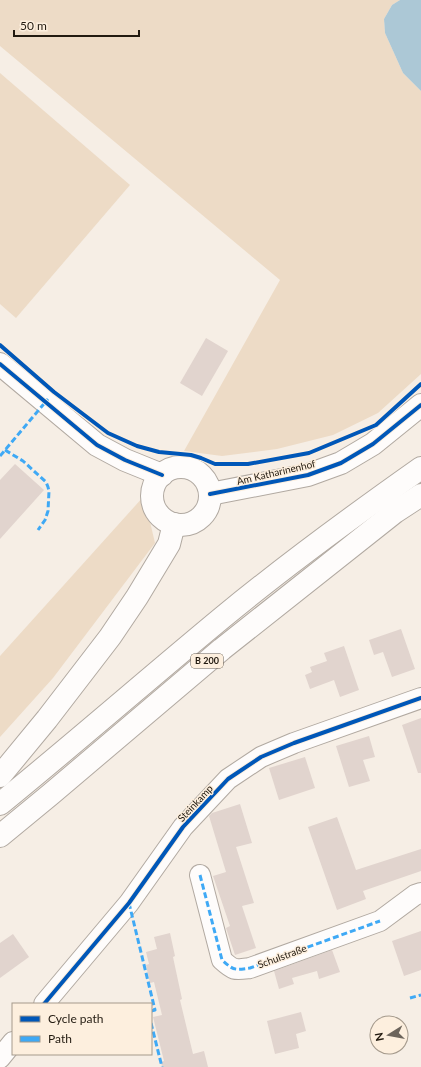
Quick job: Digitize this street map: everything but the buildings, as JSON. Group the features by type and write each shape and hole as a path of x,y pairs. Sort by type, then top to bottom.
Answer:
{"main road":[{"path":"0,364 97,445 125,460 162,475"},
{"name":"Am Katharinenhof","path":"210,494 308,475 341,463 373,444 421,405"},
{"path":"178,467 196,471 203,477 208,485 210,494 206,512 192,523 183,525 174,524 159,514 154,507 152,498 156,482 169,470 178,467"},
{"name":"B 200","path":"0,804 46,767 224,616 317,543 421,468"},
{"name":"B 200","path":"0,836 222,649 394,512 421,495"},
{"path":"0,776 47,719 110,637 137,597 169,544 174,524"}],"street":[{"name":"Steinkamp","path":"45,1003 128,903 183,827 228,779 261,757 294,743 421,698"},
{"name":"Schulstraße","path":"200,875 222,960 230,968 237,970 250,968 380,921 415,895 421,893"},
{"path":"0,1058 12,1043"}],"shaded area":[{"path":"0,0 400,0 392,5 384,19 385,33 403,73 421,91 421,374 378,413 333,435 277,449 222,456 184,451 280,280 0,46"},
{"path":"0,73 130,185 16,318 0,304"},
{"path":"144,496 155,543 53,678 0,737 0,656"}],"water":[{"path":"400,0 421,0 421,91 403,73 385,33 384,19 392,5"}],"marked path":[{"path":"0,456 48,399"},
{"path":"5,450 23,461 46,482 49,491 48,511 45,520 38,530"},
{"path":"200,875 222,960 235,969 250,968 380,921"},
{"path":"129,903 155,1010 152,1011"},
{"path":"410,998 421,995"},
{"path":"152,1027 162,1067"}],"cycle path":[{"path":"0,345 54,392 108,433 137,446 159,452 191,455 215,464 248,464 309,453 376,425 421,384"},
{"path":"0,364 97,445 125,460 162,475"},
{"path":"210,494 308,475 341,463 373,444 421,405"},
{"path":"45,1003 129,903 183,827 228,779 261,757 294,743 421,698"}]}
